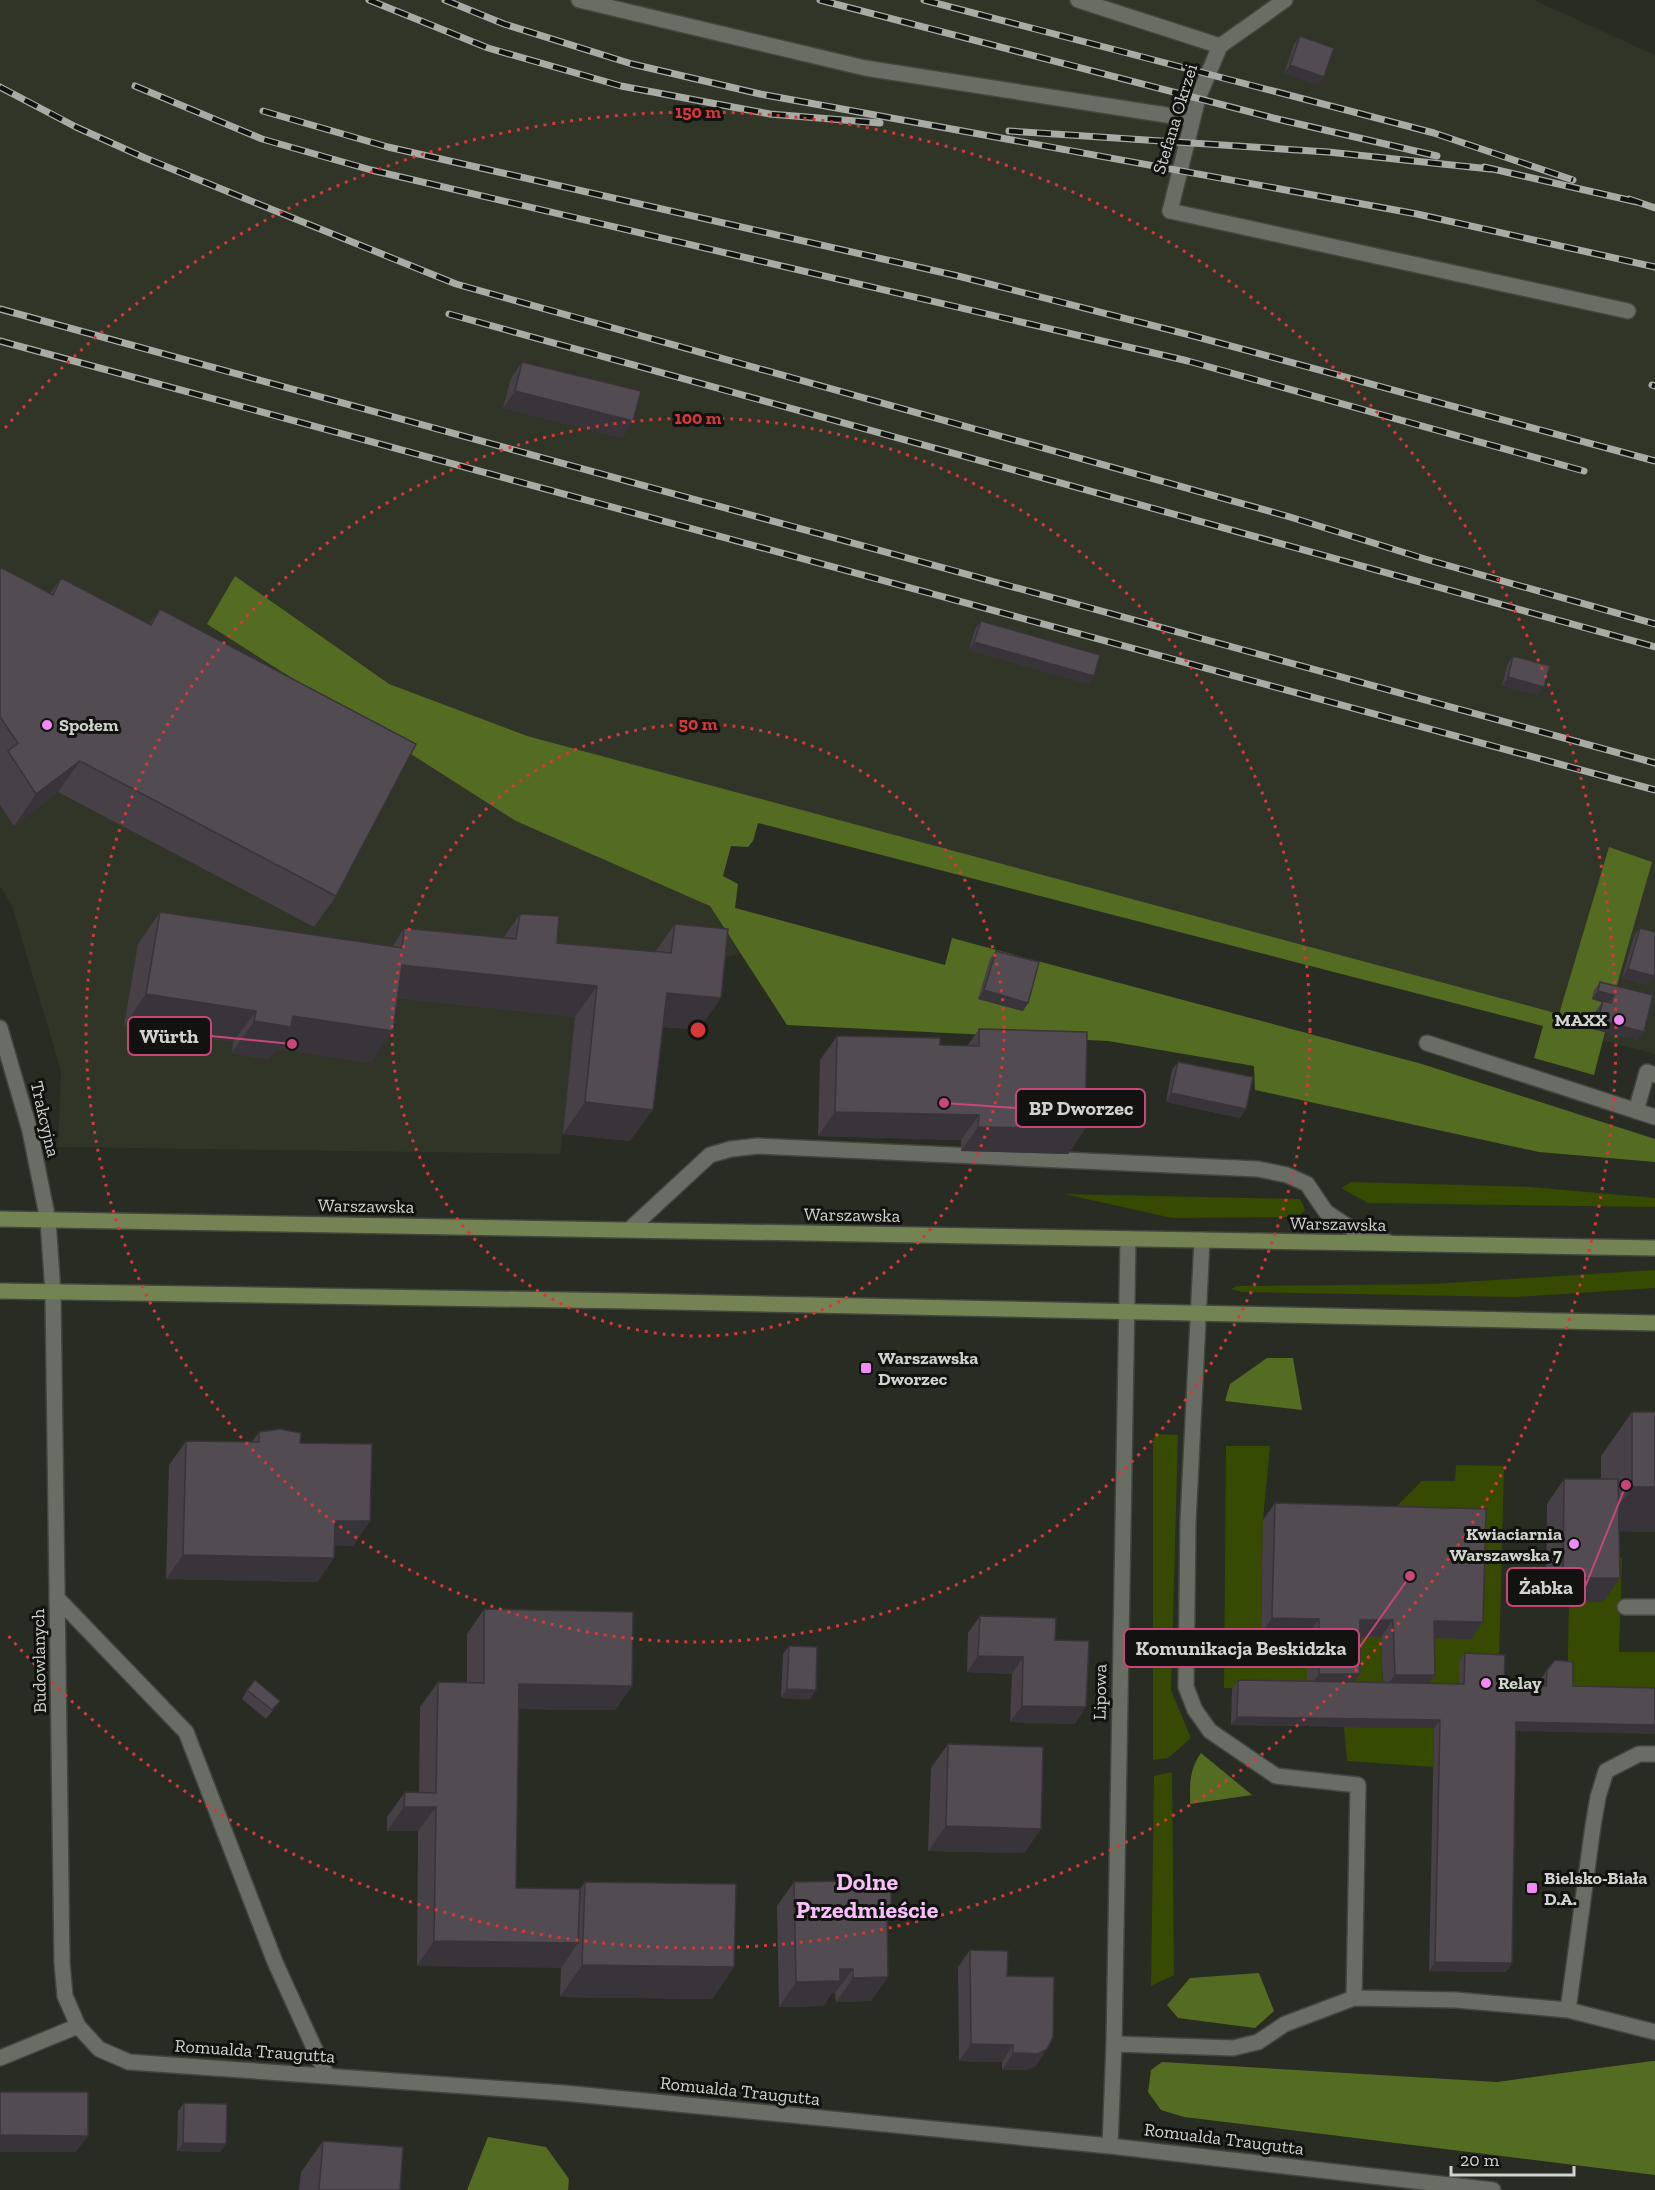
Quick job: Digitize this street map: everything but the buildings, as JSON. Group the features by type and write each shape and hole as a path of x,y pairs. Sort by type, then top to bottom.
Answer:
{"main road":[{"name":"Warszawska","path":"0,1219 1655,1248"},
{"path":"0,1292 1125,1311 1655,1323"}],"street":[{"path":"579,0 865,69 1192,119"},
{"path":"1078,0 1220,46"},
{"name":"Stefana Okrzei","path":"1285,0 1220,46 1207,74 1192,119 1170,211 1628,311"},
{"name":"Trakcyjna","path":"0,1028 30,1131 48,1220"},
{"path":"1427,1043 1655,1117"},
{"path":"1636,1111 1647,1072 1655,1075"},
{"path":"630,1229 683,1177 710,1155 731,1149 758,1146 1258,1169 1287,1175 1306,1184 1326,1212 1350,1228 1397,1245"},
{"path":"48,1220 52,1293"},
{"name":"Lipowa","path":"1110,2146 1114,2044 1128,1239"},
{"path":"1202,1240 1188,1522 1186,1688 1195,1710 1210,1731 1276,1776 1358,1785 1354,1998"},
{"name":"Budowlanych","path":"52,1293 62,1963 65,1996 78,2026"},
{"path":"57,1598 186,1732 275,1962 327,2076"},
{"path":"1625,1607 1655,1607"},
{"path":"1568,2010 1593,1827 1598,1797 1606,1772 1639,1754 1655,1754"},
{"path":"1114,2044 1233,2048 1258,2042 1285,2024 1354,1998 1456,2000 1568,2010 1655,2032"},
{"path":"0,2058 78,2026"},
{"name":"Romualda Traugutta","path":"78,2026 99,2049 129,2062 564,2093 1110,2146 1493,2190"}],"shaded area":[{"path":"0,0 1534,0 1655,55 1655,1054 739,817 710,906 740,954 706,961 699,1030 645,1025 630,1141 563,1134 560,1154 58,1147 61,1071 12,906 0,886"}],"green space":[{"path":"235,576 389,684 527,736 1559,1014 1609,847 1652,862 1614,995 1592,999 1608,1004 1597,1009 1592,1028 1605,1032 1594,1075 1534,1058 1543,1026 758,823 753,841 748,847 731,846 723,876 738,884 735,908 945,965 952,938 1422,1064 1655,1139 1655,1162 1539,1152 1255,1090 1254,1066 1108,1041 787,1025 710,906 516,821 207,624"},
{"path":"1351,1182 1531,1187 1655,1198 1655,1207 1368,1203 1341,1188"},
{"path":"1064,1194 1300,1199 1305,1210 1298,1217 1172,1218"},
{"path":"1655,1270 1655,1288 1515,1297 1242,1292 1231,1289 1237,1286 1432,1284"},
{"path":"1267,1358 1293,1358 1302,1410 1225,1401 1230,1384"},
{"path":"1155,1434 1178,1435 1171,1690 1191,1738 1168,1758 1153,1760 1153,1441"},
{"path":"1226,1446 1270,1446 1263,1520 1261,1634 1307,1636 1307,1690 1224,1688"},
{"path":"1456,1465 1504,1466 1499,1663 1458,1693 1423,1692 1394,1509 1422,1481 1455,1481"},
{"path":"1601,1558 1622,1558 1619,1652 1655,1652 1655,1696 1567,1695 1569,1602"},
{"path":"1348,1636 1381,1637 1383,1691 1348,1691"},
{"path":"1344,1727 1434,1728 1433,1767 1347,1761"},
{"path":"1201,1753 1252,1795 1190,1804 1192,1771"},
{"path":"1172,1772 1174,1975 1151,1986 1154,1776"},
{"path":"1259,1973 1274,2011 1255,2028 1178,2018 1167,2005 1190,1978"},
{"path":"1655,2061 1655,2175 1184,2117 1161,2110 1148,2092 1151,2070 1162,2062 1497,2082"},
{"path":"488,2137 546,2147 569,2179 568,2190 467,2190"}],"railway":[{"path":"369,0 488,48 621,86 770,114 880,123"},
{"path":"445,0 504,24 632,64 760,94 1417,214 1655,267"},
{"path":"820,0 1273,118 1437,156"},
{"path":"924,0 1434,133 1573,180"},
{"path":"135,86 262,139 371,170 1188,361 1584,471"},
{"path":"0,87 76,127 145,158 456,284 1290,517 1425,559 1655,624"},
{"path":"263,111 388,147 958,276 1190,335 1655,461"},
{"path":"1009,131 1328,152 1490,169"},
{"path":"1484,167 1637,202"},
{"path":"1629,199 1655,208"},
{"path":"0,309 1655,763"},
{"path":"449,314 1655,647"},
{"path":"0,341 1655,790"}],"place":[{"name":"Społem","path":"47,725"},
{"name":"MAXX","path":"1619,1020"},
{"name":"Würth","path":"292,1044"},
{"name":"BP Dworzec","path":"944,1103"},
{"name":"Warszawska Dworzec","path":"866,1368"},
{"name":"Żabka","path":"1626,1485"},
{"name":"Kwiaciarnia Warszawska 7","path":"1574,1544"},
{"name":"Komunikacja Beskidzka","path":"1410,1576"},
{"name":"Relay","path":"1486,1683"},
{"name":"Bielsko-Biała D.A.","path":"1532,1888"}],"district":[{"name":"Dolne Przedmieście","path":"867,1895"}]}
